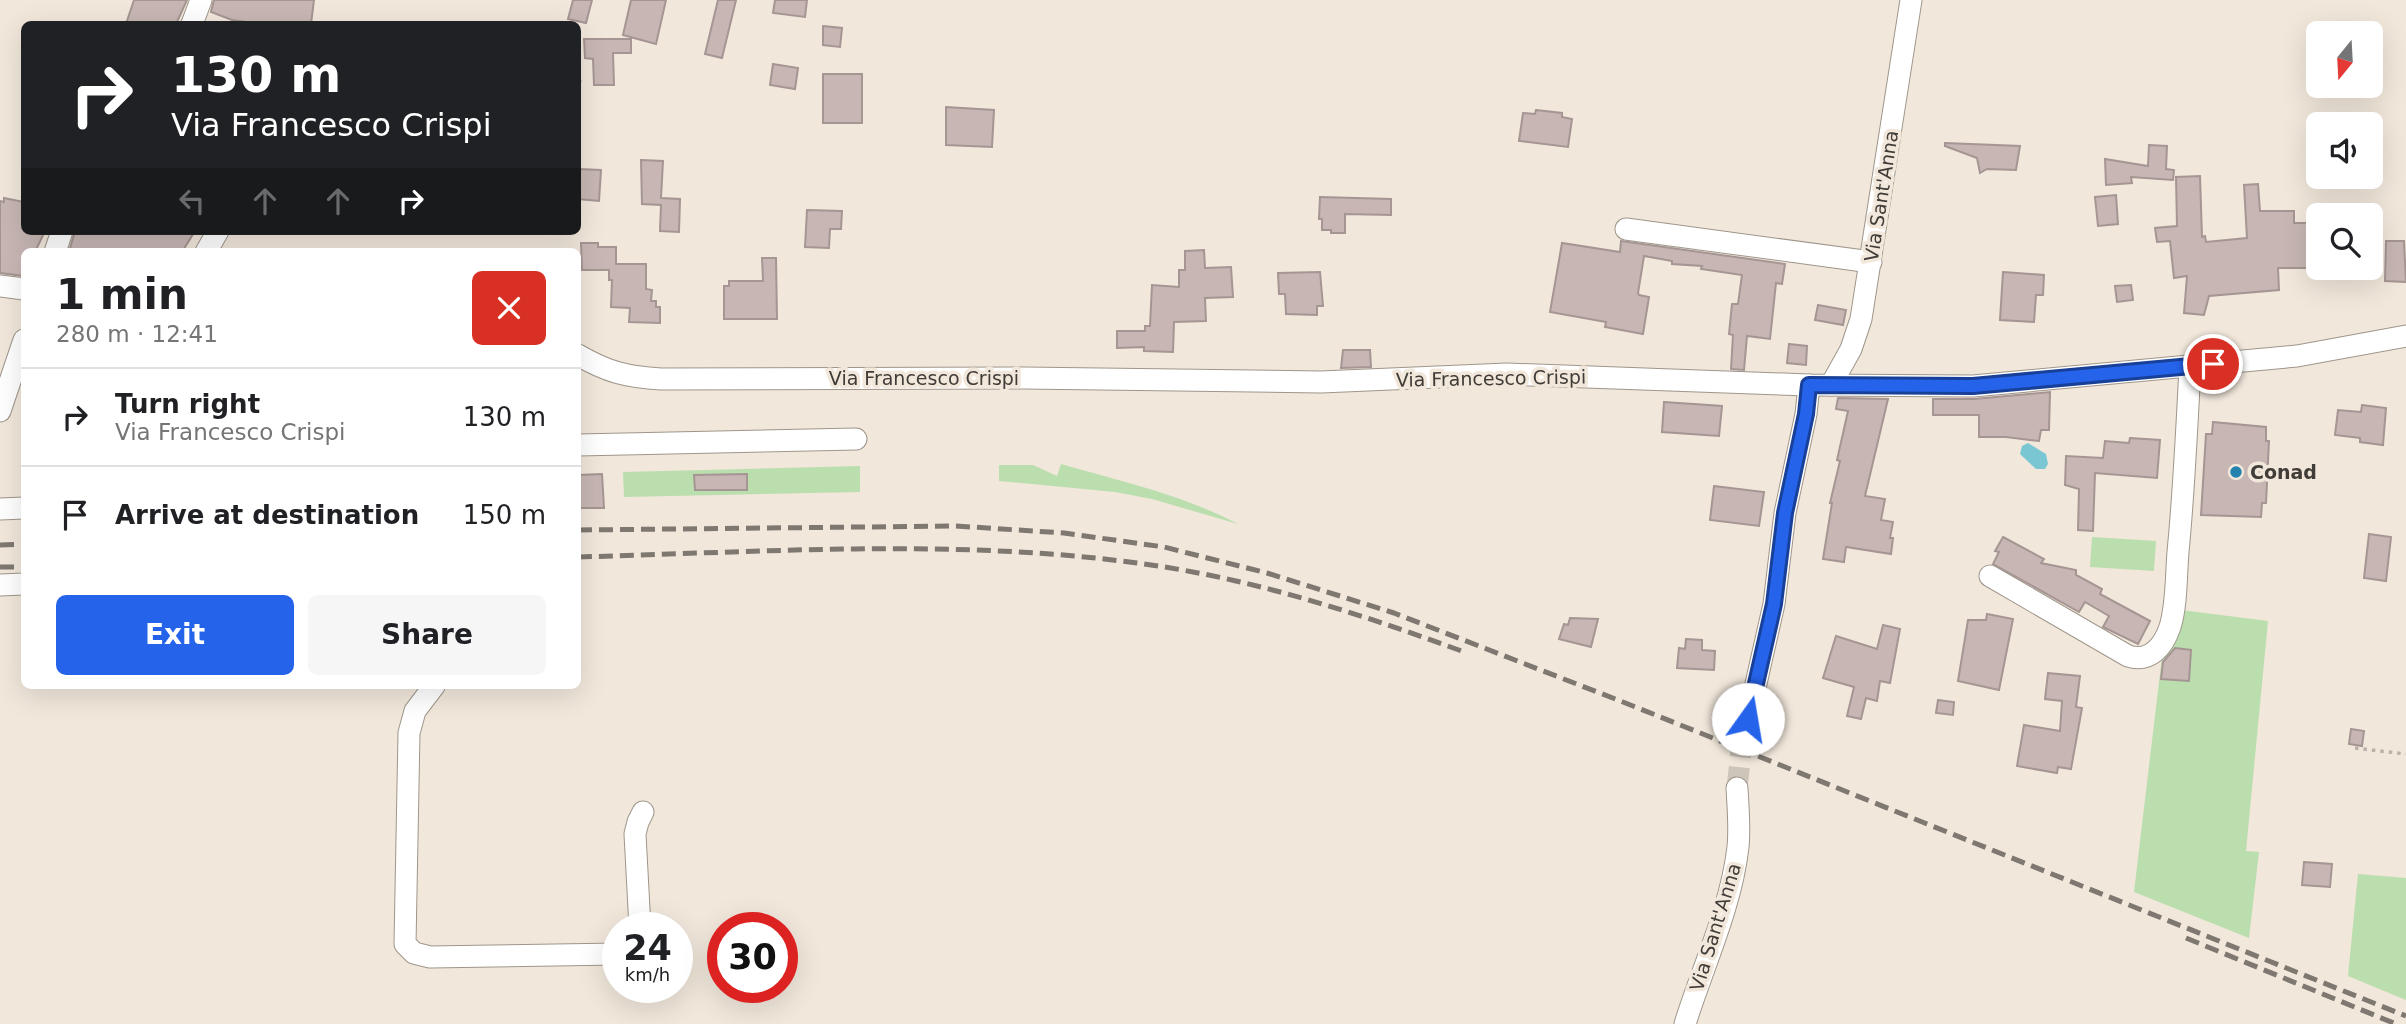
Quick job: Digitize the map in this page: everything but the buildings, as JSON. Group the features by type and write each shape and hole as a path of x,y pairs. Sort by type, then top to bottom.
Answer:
{"street":[{"path":"193,21 201,0"},
{"name":"Via Sant'Anna","path":"1831,385 1851,349 1861,319 1911,0"},
{"path":"1626,229 1871,262"},
{"path":"0,286 21,289"},
{"name":"Via Francesco Crispi","path":"581,356 616,374 661,379 1024,378 1321,382 1514,374 1809,385 1973,386 2297,356 2406,336"},
{"path":"0,411 21,349"},
{"path":"1990,576 2128,656 2144,658 2155,652 2170,627 2173,609 2182,515 2190,366"},
{"path":"1748,719 1774,604 1785,513 1806,414 1809,385"},
{"path":"581,445 856,439"},
{"path":"0,509 21,508"},
{"path":"0,584 21,584"},
{"path":"432,689 415,711 409,733 405,944 414,953 430,957 602,954"},
{"name":"Via Sant'Anna","path":"1685,1024 1717,931 1735,866 1738,844 1737,788"},
{"path":"639,912 635,834 643,812"}],"path":[{"path":"581,81 585,82"},
{"path":"2354,748 2406,754"}],"green space":[{"path":"1061,464 1173,497 1238,524 1152,499 1115,492 999,481 999,465 1033,465 1057,476"},
{"path":"860,466 860,492 624,497 623,472"},
{"path":"2092,537 2156,541 2154,571 2090,567"},
{"path":"2173,609 2268,621 2246,851 2259,852 2249,938 2134,892 2164,640"},
{"path":"2358,874 2406,878 2406,1000 2348,976"}],"water":[{"path":"2028,443 2046,454 2048,464 2045,469 2036,469 2020,454 2022,446"}],"tunnel":[{"path":"1737,788 1748,719"}],"railway":[{"path":"581,530 956,526 1064,533 1164,547 1267,573 1394,613 1623,702 2406,1016"},
{"path":"0,545 21,544"},
{"path":"581,557 795,550 941,549 1086,557 1158,566 1237,581 1353,613 1467,653"},
{"path":"0,567 21,567"},
{"path":"2186,938 2396,1024"}],"place":[{"name":"Conad","path":"2236,472"}],"route":[{"path":"1748,719 1774,604 1785,513 1806,414 1809,385 1973,386 2213,364"}]}
